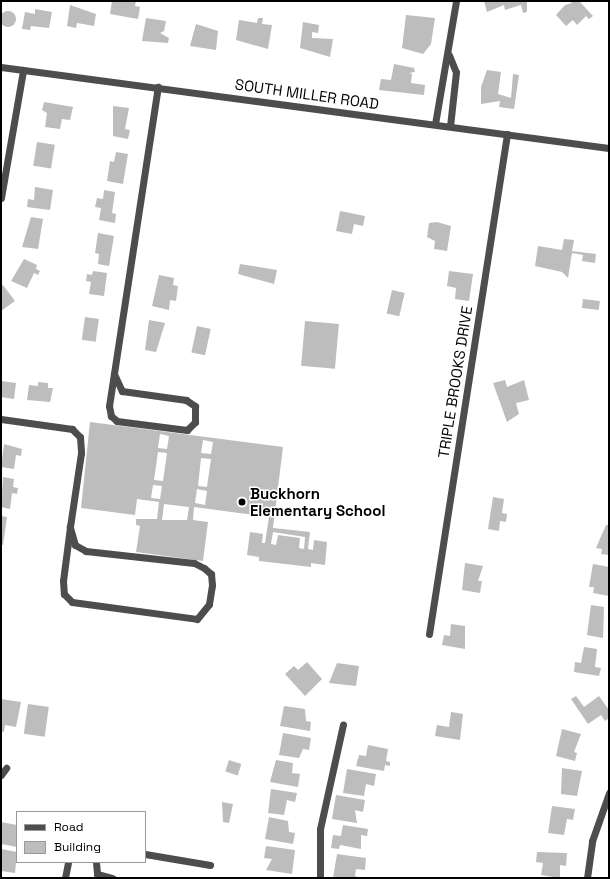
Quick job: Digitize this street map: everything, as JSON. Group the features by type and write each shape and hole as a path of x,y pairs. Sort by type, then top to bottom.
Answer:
{"street":[{"path":"435,124 443,91 456,1"},
{"path":"449,55 456,72 455,92 450,126"},
{"name":"SOUTH MILLER ROAD","path":"1,67 609,148"},
{"path":"1,198 23,70"},
{"path":"114,374 122,391 190,403 197,414 195,422 187,430 117,421 111,416 109,406 114,374 120,344 158,87"},
{"path":"443,91 455,92"},
{"name":"TRIPLE BROOKS DRIVE","path":"429,634 507,134"},
{"path":"1,419 72,429 80,437 81,453 70,527 63,581 64,594 72,602 197,618 210,604 212,585 211,574 204,568 194,563 86,551 75,545 70,527"},
{"path":"320,878 320,829 343,724"},
{"path":"1,775 6,768"},
{"path":"587,878 592,841 609,793"},
{"path":"146,854 210,865"},
{"path":"65,878 68,863"},
{"path":"96,863 97,874 112,878"}],"building":[{"path":"112,1 136,1 135,6 140,7 138,19 110,14"},
{"path":"484,1 527,1 527,12 523,13 521,5 505,10 504,5 487,12"},
{"path":"570,1 579,1 593,16 589,19 586,16 577,25 573,20 566,26 556,15 565,5 572,3"},
{"path":"70,5 96,14 94,26 77,23 76,28 67,26"},
{"path":"35,9 52,12 49,28 31,26 30,30 22,29 25,12 35,14"},
{"path":"8,11 15,16 16,19 11,26 8,27 1,22 0,19 5,12"},
{"path":"406,15 435,18 431,44 423,54 402,48"},
{"path":"146,18 166,21 164,31 160,33 169,38 168,43 142,41"},
{"path":"258,18 263,18 262,24 272,25 268,49 236,40 239,20 257,23"},
{"path":"303,22 319,25 318,33 312,32 312,38 333,39 330,57 300,48"},
{"path":"196,24 218,31 216,50 190,46"},
{"path":"394,64 414,68 415,72 409,73 412,74 411,83 425,85 424,95 379,90 381,79 391,80"},
{"path":"487,70 501,72 498,94 511,98 513,74 519,75 514,109 499,107 500,101 481,104 481,87"},
{"path":"44,102 73,107 70,120 62,119 60,129 45,127 47,113 42,110"},
{"path":"113,106 129,108 125,129 130,130 128,139 113,136"},
{"path":"37,142 55,145 51,169 33,166"},
{"path":"116,152 128,154 123,184 107,181 110,161 114,162"},
{"path":"35,187 53,190 50,210 27,207 28,199 34,200"},
{"path":"104,190 115,192 112,213 116,214 115,223 99,220 101,208 95,207 97,198 103,199"},
{"path":"340,211 365,216 363,226 354,224 352,234 336,231"},
{"path":"31,217 43,219 38,249 22,247"},
{"path":"437,222 451,226 447,251 434,249 435,241 427,237 429,223"},
{"path":"98,233 114,236 109,266 98,264 99,254 95,253"},
{"path":"564,239 574,240 572,251 596,254 595,263 582,261 583,255 572,253 568,278 562,272 535,266 538,246 562,250"},
{"path":"24,259 37,265 36,269 40,271 38,275 34,273 27,288 11,281"},
{"path":"240,264 277,270 274,284 238,274"},
{"path":"93,271 107,273 104,296 89,294 91,282 86,281 87,274 92,275"},
{"path":"449,271 473,274 469,301 455,299 456,288 447,286"},
{"path":"159,275 174,278 173,285 178,286 176,301 170,300 169,310 152,306"},
{"path":"3,285 15,301 1,311 1,286"},
{"path":"392,290 405,293 399,316 387,313"},
{"path":"583,299 600,301 599,310 582,308"},
{"path":"85,317 99,319 96,342 82,340"},
{"path":"149,320 165,323 156,352 145,350"},
{"path":"305,321 339,324 335,369 301,366"},
{"path":"197,326 211,329 205,355 191,352"},
{"path":"505,380 507,387 524,380 529,400 516,403 519,414 507,422 493,383"},
{"path":"1,381 16,383 14,399 1,397"},
{"path":"38,382 48,383 48,388 53,388 50,402 27,400 29,385 38,386"},
{"path":"90,422 283,447 273,528 310,532 308,549 313,550 314,540 327,542 325,565 311,563 311,567 259,561 259,557 247,555 250,532 263,534 262,543 265,543 269,517 194,507 193,520 208,522 203,561 136,552 140,526 136,525 136,519 157,519 159,502 137,499 135,515 81,508","holes":["160,434 169,436 167,449 158,448","203,440 213,442 211,454 201,453","158,452 167,453 163,481 154,480","201,458 211,459 207,487 198,486","153,485 162,486 160,499 151,498","197,489 207,491 205,505 195,503","164,504 189,507 187,520 162,520","273,532 305,537 304,549 299,548 300,538 278,535 276,545 271,544"]},
{"path":"4,444 22,449 21,456 16,455 14,469 1,467"},
{"path":"3,477 14,479 13,487 18,488 17,494 12,493 10,509 1,507"},
{"path":"493,497 504,499 502,513 507,514 506,522 500,521 499,531 488,529"},
{"path":"1,516 7,517 3,545 1,545"},
{"path":"606,525 609,525 609,555 601,554 602,549 596,548"},
{"path":"465,563 483,566 478,581 482,581 480,593 462,590"},
{"path":"593,564 609,567 609,596 593,593 594,587 589,587"},
{"path":"591,605 604,607 603,638 587,635"},
{"path":"451,624 465,626 465,649 442,645 444,635 450,636"},
{"path":"584,647 597,649 595,667 601,668 599,676 574,672 575,662 581,663"},
{"path":"307,662 322,679 305,696 285,674 294,666 298,670"},
{"path":"337,663 359,666 356,686 329,683"},
{"path":"576,696 584,707 599,696 609,710 609,718 605,721 601,715 588,724 571,699"},
{"path":"1,699 21,702 16,727 5,725 4,732 1,731"},
{"path":"28,704 49,707 45,737 24,734"},
{"path":"284,706 305,709 306,721 311,722 310,731 280,726"},
{"path":"451,712 463,714 460,740 435,736 437,725 449,727"},
{"path":"562,729 581,734 574,752 577,753 575,761 556,756"},
{"path":"283,733 311,738 309,750 303,749 299,758 279,755"},
{"path":"368,745 388,749 386,761 390,762 390,766 385,765 384,771 356,766 359,755 366,756"},
{"path":"229,760 241,764 238,775 225,771"},
{"path":"276,760 293,763 292,773 300,774 298,787 270,782"},
{"path":"562,768 582,771 577,796 561,794"},
{"path":"347,769 376,774 374,786 366,784 364,796 343,793"},
{"path":"271,789 297,793 295,802 287,800 284,815 268,813"},
{"path":"336,795 365,800 363,812 355,810 357,823 332,819"},
{"path":"222,802 233,804 229,823 223,822"},
{"path":"552,806 575,809 573,820 567,819 564,835 548,833"},
{"path":"269,817 288,821 289,832 295,833 293,844 265,839"},
{"path":"1,822 16,825 16,847 1,844"},
{"path":"343,825 368,829 367,836 361,835 361,849 340,845 339,849 331,848 333,835 341,836"},
{"path":"266,846 295,850 292,874 266,870 272,859 264,858"},
{"path":"1,849 16,852 15,873 1,871"},
{"path":"537,852 567,853 566,866 560,865 560,878 541,875 543,863 536,862"},
{"path":"337,854 366,858 365,870 356,869 355,876 360,878 333,878"}],"place":[{"name":"Buckhorn Elementary School","path":"242,502"}]}
